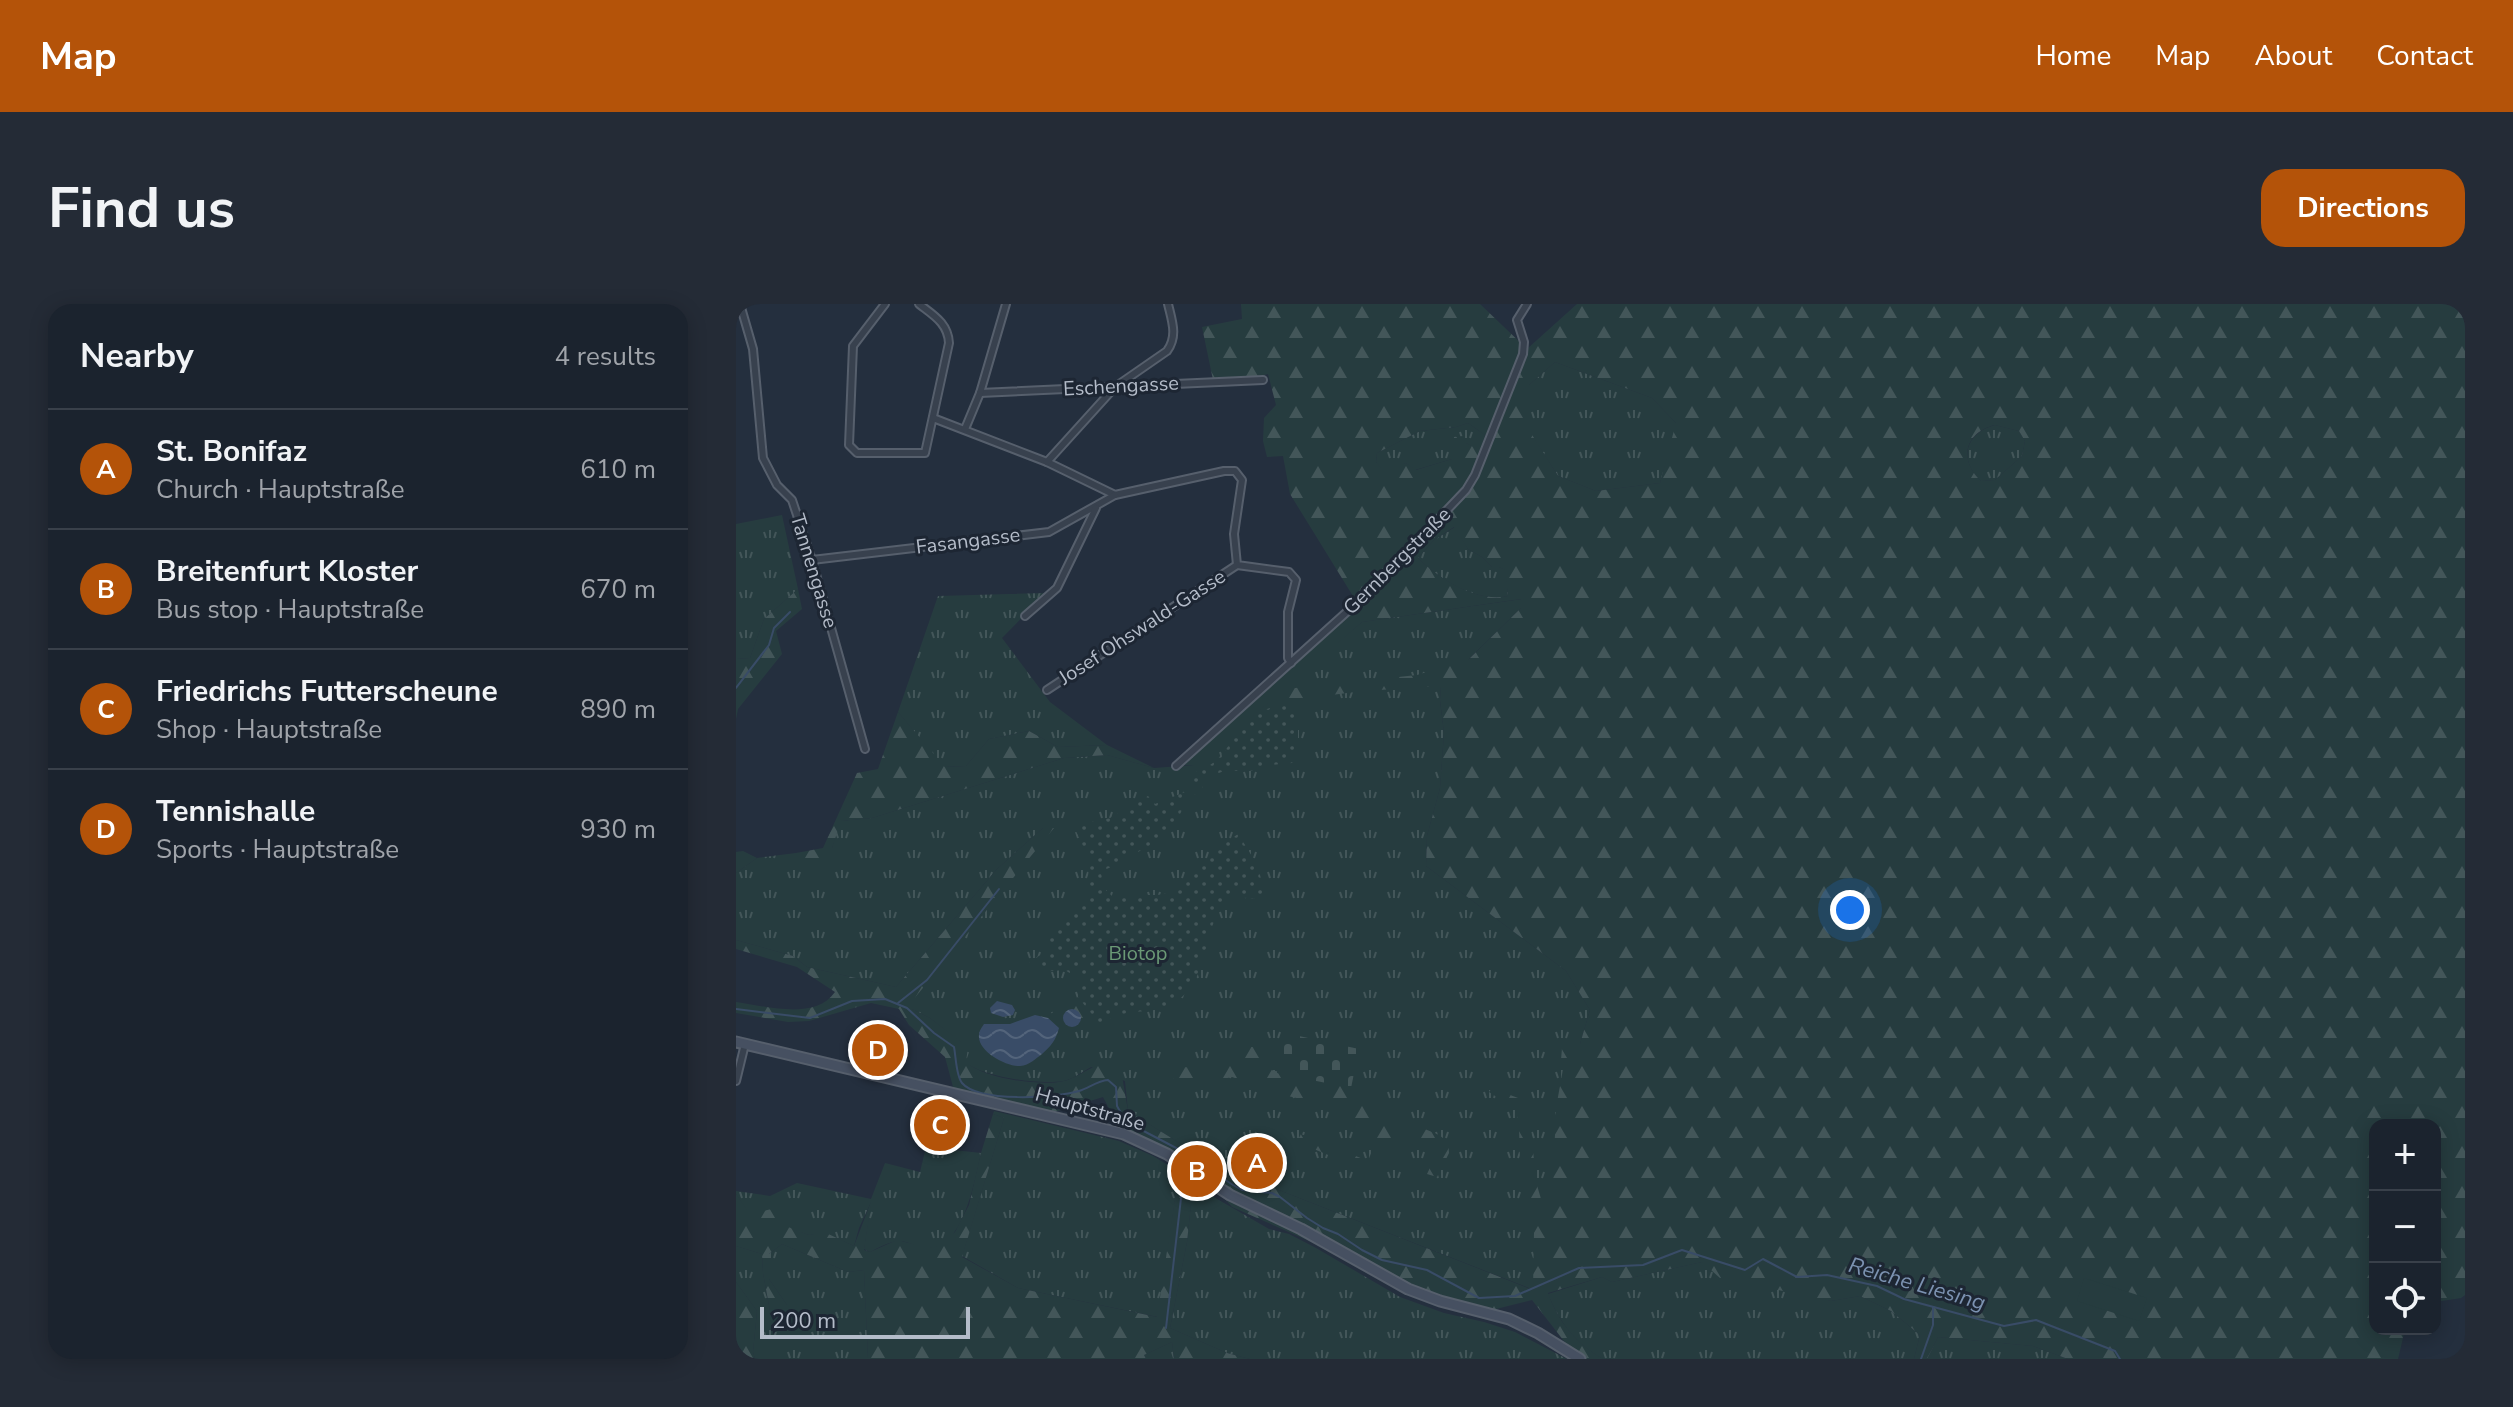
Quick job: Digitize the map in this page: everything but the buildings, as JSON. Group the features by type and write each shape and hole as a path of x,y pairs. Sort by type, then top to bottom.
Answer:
{"main road":[{"name":"Hauptstraße","path":"740,1043 1124,1134 1167,1154 1230,1195 1301,1229 1408,1289 1509,1319 1580,1359"}],"street":[{"name":"Tannengasse","path":"740,304 753,349 763,458 777,485 792,500 865,749"},
{"path":"885,304 853,346 849,445 857,453 925,453 949,343 948,331 919,304"},
{"path":"965,429 980,393 1007,305 1015,304"},
{"path":"1047,462 1115,387 1173,344 1175,334 1168,304"},
{"name":"Gernbergstraße","path":"1176,766 1370,591 1471,483 1523,354 1524,342 1517,320 1527,304"},
{"name":"Eschengasse","path":"980,393 1263,380"},
{"path":"933,418 1047,462 1115,495 1235,471 1242,480 1234,534 1237,565 1284,571 1295,577 1287,621 1288,658 1291,663"},
{"name":"Fasangasse","path":"812,560 1049,532 1115,495"},
{"path":"1025,616 1057,588 1096,508"},
{"name":"Josef Ohswald-Gasse","path":"1047,690 1237,565"},
{"path":"736,1081 740,1043"}],"green space":[{"path":"1241,304 1480,304 1527,349 1577,304 2465,304 2465,1295 2441,1301 2441,1119 2369,1119 2369,1335 2404,1335 2398,1359 2068,1359 2033,1346 1938,1337 1927,1359 1914,1359 1920,1335 1891,1311 1860,1296 1831,1301 1720,1278 1702,1262 1612,1282 1602,1277 1548,1293 1570,1331 1603,1359 1583,1359 1574,1354 1532,1300 1488,1311 1439,1298 1232,1207 1208,1179 1121,1131 1103,1097 1051,1113 956,1098 945,1057 909,1025 899,1009 871,1003 809,1021 788,1022 736,1013 736,1002 803,1009 826,1001 835,992 797,967 736,949 736,940 793,956 807,967 896,987 997,869 1043,828 1054,828 913,1000 912,1009 930,1018 968,1047 966,1062 998,1077 1041,1083 1064,1081 1098,1065 1111,1063 1121,1070 1128,1111 1226,1172 1533,1290 1534,1232 1520,1161 1516,1110 1489,1092 1492,1088 1518,1098 1529,1107 1536,1182 1544,1209 1552,1209 1562,1048 1572,1043 1580,1044 1590,1010 1566,971 1426,866 1427,836 1440,788 1444,733 1441,686 1363,691 1268,703 1196,765 1181,765 1356,601 1290,494 1283,456 1267,457 1263,441 1264,418 1276,405 1268,374 1213,380 1202,327 1242,319","holes":["1555,362 1652,398 1676,423 1660,483 1596,491 1558,476 1529,430 1529,385","1468,423 1485,435 1480,450 1466,443 1463,436 1454,437 1452,459 1416,470 1406,463 1382,469 1376,462 1377,453 1420,431","1995,425 2019,431 2025,441 2022,456 1995,480 1981,481 1969,464 1968,448 1977,434","1454,527 1468,549 1492,567 1505,570 1508,596 1471,593 1437,574 1418,558 1434,540","1521,599 1521,608 1469,659 1417,675 1286,689 1362,622"]},
{"path":"1555,362 1652,398 1677,424 1660,483 1596,491 1558,476 1529,431 1529,385"},
{"path":"1468,423 1485,435 1480,451 1466,443 1452,459 1415,470 1406,463 1382,470 1376,462 1377,453 1420,431"},
{"path":"1995,425 2019,431 2025,441 2022,456 1995,480 1981,481 1969,465 1968,448 1977,434"},
{"path":"782,515 798,589 764,619 750,658 736,659 736,524"},
{"path":"1455,527 1468,549 1492,567 1506,570 1508,596 1483,596 1459,588 1418,558 1434,540"},
{"path":"798,589 802,609 776,631 782,654 738,709 736,719 736,659 750,658 764,619"},
{"path":"1046,593 1002,638 1050,702 1107,745 1058,747 1029,731 989,739 966,766 944,767 898,712 938,596"},
{"path":"1522,599 1521,608 1441,686 1444,733 1440,788 1427,836 1426,866 1566,971 1590,1010 1580,1044 1555,1227 1534,1236 1534,1290 1226,1172 1128,1111 1125,1081 1091,1067 1066,1080 1040,1082 998,1076 965,1062 967,1047 930,1018 912,1009 912,1000 1053,828 1043,828 997,869 896,987 807,967 793,956 736,940 736,873 757,858 796,853 796,858 832,848 840,821 872,818 1064,758 1107,755 1154,768 1195,765 1362,622"},
{"name":"Biotop","path":"1298,705 1298,755 1292,763 1250,771 1224,771 1211,776 1201,790 1186,801 1176,823 1160,840 1101,873 1104,888 1113,897 1171,892 1238,834 1256,865 1262,899 1232,897 1222,908 1215,920 1197,977 1177,1001 1158,1010 1123,1014 1099,1023 1078,997 1079,979 1065,970 1040,972 1029,962 1052,948 1045,935 1087,894 1087,859 1073,826 1110,818 1148,796 1155,804 1190,790 1193,784 1190,774 1213,763 1250,719 1267,709"},
{"path":"898,712 945,767 966,766 989,739 1029,731 1058,747 1107,745 1154,768 1107,755 1064,758 872,818 841,821 832,848 845,861 825,869 795,858 796,853 823,848 857,773 878,769"},
{"path":"743,851 757,858 736,873 736,852"},
{"path":"1078,997 1099,1023 1071,1031 1047,1016"},
{"path":"1285,1033 1359,1049 1351,1088 1277,1073"},
{"path":"1244,1047 1267,1047 1267,1069 1351,1088 1387,1113 1439,1135 1448,1142 1449,1153 1437,1177 1427,1174 1439,1149 1435,1142 1401,1146 1377,1171 1369,1172 1297,1142 1301,1134 1368,1161 1375,1143 1373,1133 1318,1103 1232,1077 1214,1081 1166,1078 1156,1072 1167,1066 1215,1069 1217,1055"},
{"path":"994,1111 1119,1141 1179,1172 1158,1317 1018,1288 962,1256 1004,1118 993,1114"},
{"path":"993,1114 1004,1118 962,1257 1018,1288 1157,1317 1179,1172 1193,1185 1187,1242 1170,1328 1227,1353 1250,1359 1174,1359 1172,1342 1144,1355 1146,1359 868,1359 864,1270 848,1272 782,1244 769,1254 769,1279 787,1305 790,1322 783,1327 770,1311 762,1254 736,1246 736,1194 750,1214 776,1208 783,1225 809,1235 824,1232 854,1246 872,1199 864,1250 870,1252 897,1240 929,1248 937,1246 955,1232 969,1205"},
{"path":"926,1147 981,1153 971,1194 959,1224 942,1244 930,1248 899,1241 870,1252 864,1249 871,1202 854,1246 825,1233 809,1235 750,1215 736,1194 736,1191 770,1196 797,1183 871,1199 885,1163 920,1172"},
{"path":"1193,1185 1269,1229 1289,1234 1316,1248 1400,1297 1444,1313 1515,1332 1567,1359 1250,1359 1227,1353 1170,1328 1187,1242"},
{"path":"782,1244 848,1272 864,1270 868,1359 755,1359 757,1311 736,1282 736,1246 762,1254 770,1311 787,1314 787,1305 769,1279 769,1254"},
{"path":"1702,1262 1831,1301 1860,1296 1891,1311 1920,1335 1914,1359 1603,1359 1570,1331 1548,1294 1602,1277 1612,1282"},
{"path":"2084,1278 2147,1298 2139,1321 2077,1301"},
{"path":"736,1282 757,1311 755,1359 736,1359"},
{"path":"1938,1337 2033,1346 2068,1359 1927,1359"},
{"path":"1172,1342 1174,1359 1146,1359 1144,1355"}],"water":[{"path":"997,1001 1012,1005 1015,1010 1013,1015 1003,1017 991,1013 990,1008"},
{"path":"1072,1009 1081,1018 1072,1027 1063,1018"},
{"path":"1035,1015 1048,1018 1059,1028 1051,1045 1032,1062 1020,1066 1007,1064 983,1047 979,1035 984,1024 1010,1024"}],"waterway":[{"path":"736,688 769,645 774,628 790,612"},
{"path":"898,1003 927,980 999,889"},
{"name":"Reiche Liesing","path":"736,1009 810,1018 852,1001 885,999 907,1008 954,1047 960,1080 984,1094 1053,1096 1079,1091 1108,1080 1116,1087 1117,1106 1121,1113 1136,1127 1180,1150 1233,1185 1242,1190 1272,1193 1362,1250 1382,1260 1427,1270 1479,1298 1515,1296 1579,1268 1643,1265 1682,1250 1745,1270 1763,1259 1797,1277 1827,1275 1877,1286 1904,1299 2004,1326 2036,1320 2115,1351 2120,1359"},
{"path":"1166,1328 1183,1181"},
{"path":"1921,1359 1933,1325 1933,1307"}],"place":[{"name":"Tennishalle","path":"878,1050"},
{"name":"Friedrichs Futterscheune","path":"940,1125"},
{"name":"St. Bonifaz","path":"1257,1163"},
{"name":"Breitenfurt Kloster","path":"1197,1171"}]}
